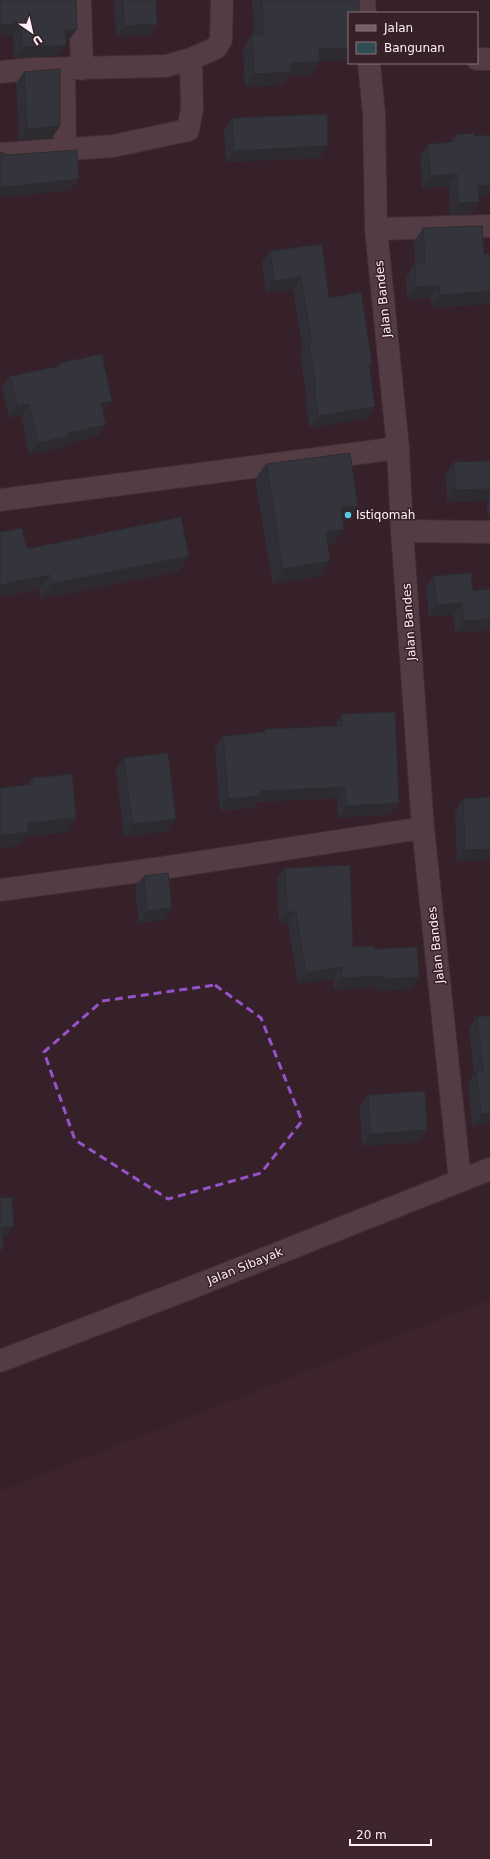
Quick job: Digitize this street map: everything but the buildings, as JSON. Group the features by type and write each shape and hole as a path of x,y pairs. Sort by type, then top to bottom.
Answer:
{"street":[{"path":"65,149 80,0"},
{"path":"0,72 166,66 190,59 216,48 221,40 222,0"},
{"path":"364,0 365,12"},
{"path":"478,58 490,59"},
{"path":"0,154 113,146 188,130 192,108 190,59"},
{"name":"Jalan Bandes","path":"369,64 374,114 376,229 398,448 402,531 423,828 460,1180"},
{"path":"376,229 490,226"},
{"path":"0,500 398,448"},
{"path":"402,531 490,532"},
{"path":"0,890 162,868 423,828"},
{"name":"Jalan Sibayak","path":"0,1361 188,1289 490,1169"}],"highlighted area":[{"path":"215,985 261,1018 302,1121 261,1173 168,1199 75,1140 44,1052 102,1001"}],"shaded area":[{"path":"490,1300 490,1859 0,1859 0,1491"}],"place":[{"name":"Istiqomah","path":"348,515"}]}
